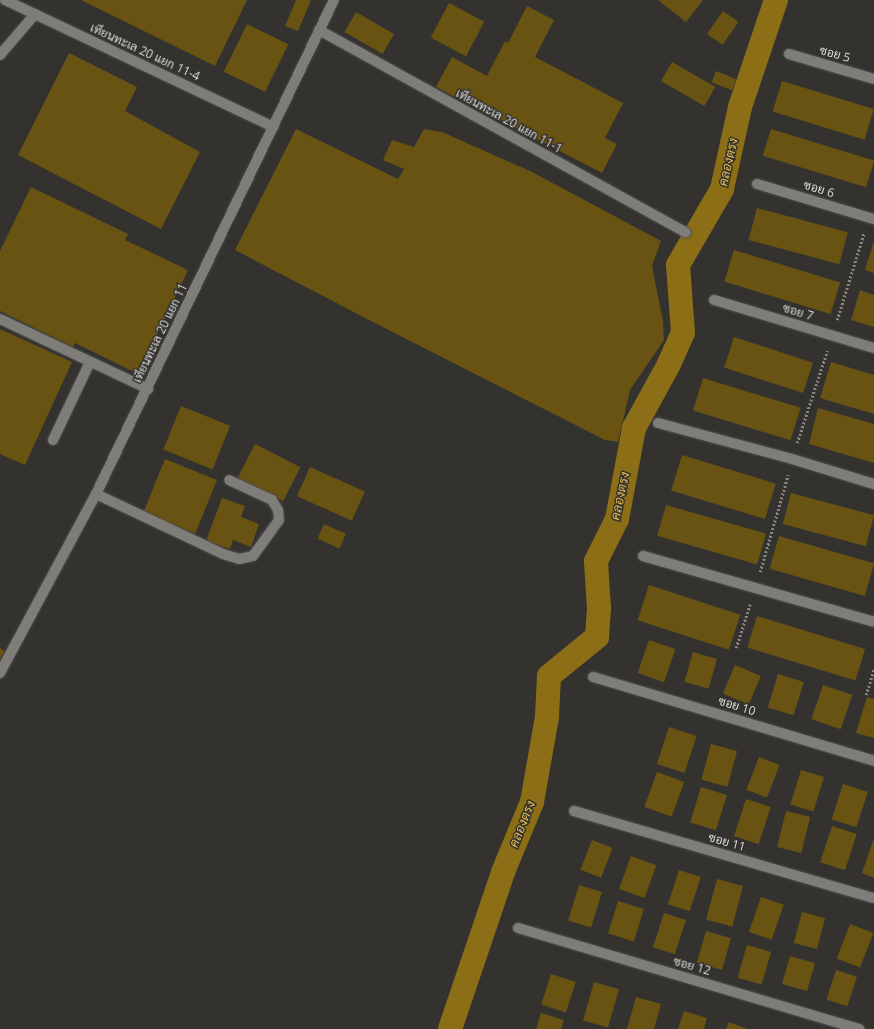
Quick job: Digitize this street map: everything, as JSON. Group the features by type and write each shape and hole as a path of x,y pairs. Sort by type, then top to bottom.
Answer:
{"street":[{"name":"เทียนทะเล 20 แยก 11-4","path":"5,0 274,127"},
{"name":"เทียนทะเล 20 แยก 11","path":"0,673 96,494 148,389 334,0"},
{"path":"0,55 35,14"},
{"name":"เทียนทะเล 20 แยก 11-1","path":"319,30 686,234"},
{"name":"ซอย 5","path":"789,54 874,79"},
{"name":"ซอย 6","path":"757,184 872,218"},
{"name":"ซอย 7","path":"714,300 874,348"},
{"path":"0,319 148,389"},
{"path":"53,440 90,362"},
{"path":"658,423 792,459 874,484"},
{"path":"96,494 223,554 239,559 253,556 279,520 278,510 272,500 229,480"},
{"path":"643,556 874,622"},
{"name":"ซอย 10","path":"594,677 874,760"},
{"name":"ซอย 11","path":"574,811 874,898"},
{"name":"ซอย 12","path":"518,928 859,1029"}],"path":[{"path":"736,648 755,589 792,459 872,218"},
{"path":"866,695 874,669"}],"building":[{"path":"81,0 247,0 215,66"},
{"path":"296,0 311,0 298,31 285,26"},
{"path":"658,0 703,0 686,22"},
{"path":"449,3 484,22 466,56 431,37"},
{"path":"527,6 554,20 535,57 623,103 605,138 617,144 602,173 436,87 452,57 487,76 505,41 508,43"},
{"path":"723,11 739,22 723,45 707,34"},
{"path":"356,12 394,34 383,54 344,32"},
{"path":"247,24 288,44 265,92 224,72"},
{"path":"69,53 137,87 125,111 200,152 161,229 18,155"},
{"path":"672,62 715,87 704,106 661,81"},
{"path":"716,71 736,79 732,90 712,82"},
{"path":"782,81 874,109 864,140 773,112"},
{"path":"296,129 398,179 404,169 383,160 392,140 414,147 424,129 442,132 532,172 661,241 652,266 663,321 664,340 630,390 618,442 605,440 235,250"},
{"path":"771,129 874,160 866,187 763,156"},
{"path":"31,187 128,234 125,240 188,270 138,374 75,343 73,347 0,311 0,251"},
{"path":"757,208 848,232 839,264 748,240"},
{"path":"874,241 874,273 865,270"},
{"path":"734,250 840,282 831,314 724,282"},
{"path":"860,290 874,295 874,327 851,320"},
{"path":"0,329 72,362 25,465 0,454"},
{"path":"734,337 813,363 803,393 724,367"},
{"path":"831,362 874,375 874,414 820,398"},
{"path":"703,378 801,408 791,440 693,411"},
{"path":"181,406 230,426 213,469 163,450"},
{"path":"818,408 874,424 874,463 809,444"},
{"path":"255,444 300,467 283,501 238,478"},
{"path":"682,455 776,484 765,519 671,490"},
{"path":"165,459 217,480 195,534 143,513"},
{"path":"310,467 365,491 352,521 297,496"},
{"path":"791,493 874,515 866,546 783,524"},
{"path":"222,498 245,506 241,517 259,524 251,547 233,540 230,549 206,541"},
{"path":"666,505 766,534 757,564 657,536"},
{"path":"324,524 346,534 339,548 317,539"},
{"path":"779,536 874,563 865,596 770,569"},
{"path":"649,585 740,615 729,650 638,620"},
{"path":"757,616 865,649 855,681 747,648"},
{"path":"649,640 675,649 664,682 638,673"},
{"path":"0,648 5,651 0,659"},
{"path":"693,652 717,659 708,689 684,682"},
{"path":"735,665 761,676 749,704 723,694"},
{"path":"778,674 804,682 794,715 768,707"},
{"path":"823,685 852,695 841,729 811,719"},
{"path":"867,697 874,699 874,738 856,733"},
{"path":"669,727 697,736 685,773 657,764"},
{"path":"711,744 737,751 728,787 701,780"},
{"path":"759,757 780,765 767,798 746,790"},
{"path":"801,770 824,777 813,811 790,804"},
{"path":"657,772 684,782 672,817 644,807"},
{"path":"843,784 868,792 856,827 832,819"},
{"path":"701,787 727,795 716,830 690,822"},
{"path":"746,799 771,807 759,844 734,836"},
{"path":"786,811 810,817 801,853 777,847"},
{"path":"832,826 857,834 845,870 820,862"},
{"path":"874,838 874,878 862,873"},
{"path":"592,840 613,848 601,878 581,870"},
{"path":"631,856 656,865 644,898 619,889"},
{"path":"679,870 701,877 690,911 668,904"},
{"path":"717,879 743,886 732,927 706,920"},
{"path":"579,885 602,892 591,927 568,920"},
{"path":"761,897 784,905 772,940 749,932"},
{"path":"618,901 644,909 634,941 608,934"},
{"path":"802,912 825,918 817,949 794,943"},
{"path":"664,913 686,920 675,954 653,947"},
{"path":"850,924 873,933 860,968 837,959"},
{"path":"706,931 731,938 722,970 697,963"},
{"path":"747,945 771,952 762,985 738,978"},
{"path":"790,956 815,963 807,991 782,984"},
{"path":"836,970 857,977 847,1006 826,999"},
{"path":"551,974 576,982 566,1012 541,1004"},
{"path":"594,982 619,989 608,1028 583,1020"},
{"path":"636,997 661,1004 654,1029 627,1029"},
{"path":"684,1011 707,1018 704,1029 678,1029"},
{"path":"541,1013 564,1020 561,1029 536,1029"},
{"path":"729,1022 747,1029 726,1029"}],"waterway":[{"name":"คลองตรง","path":"450,1029 503,872 532,802 547,717 549,676 597,637 599,608 596,561 617,519 634,428 669,364 683,333 678,265 722,189 740,107 776,0"}]}
